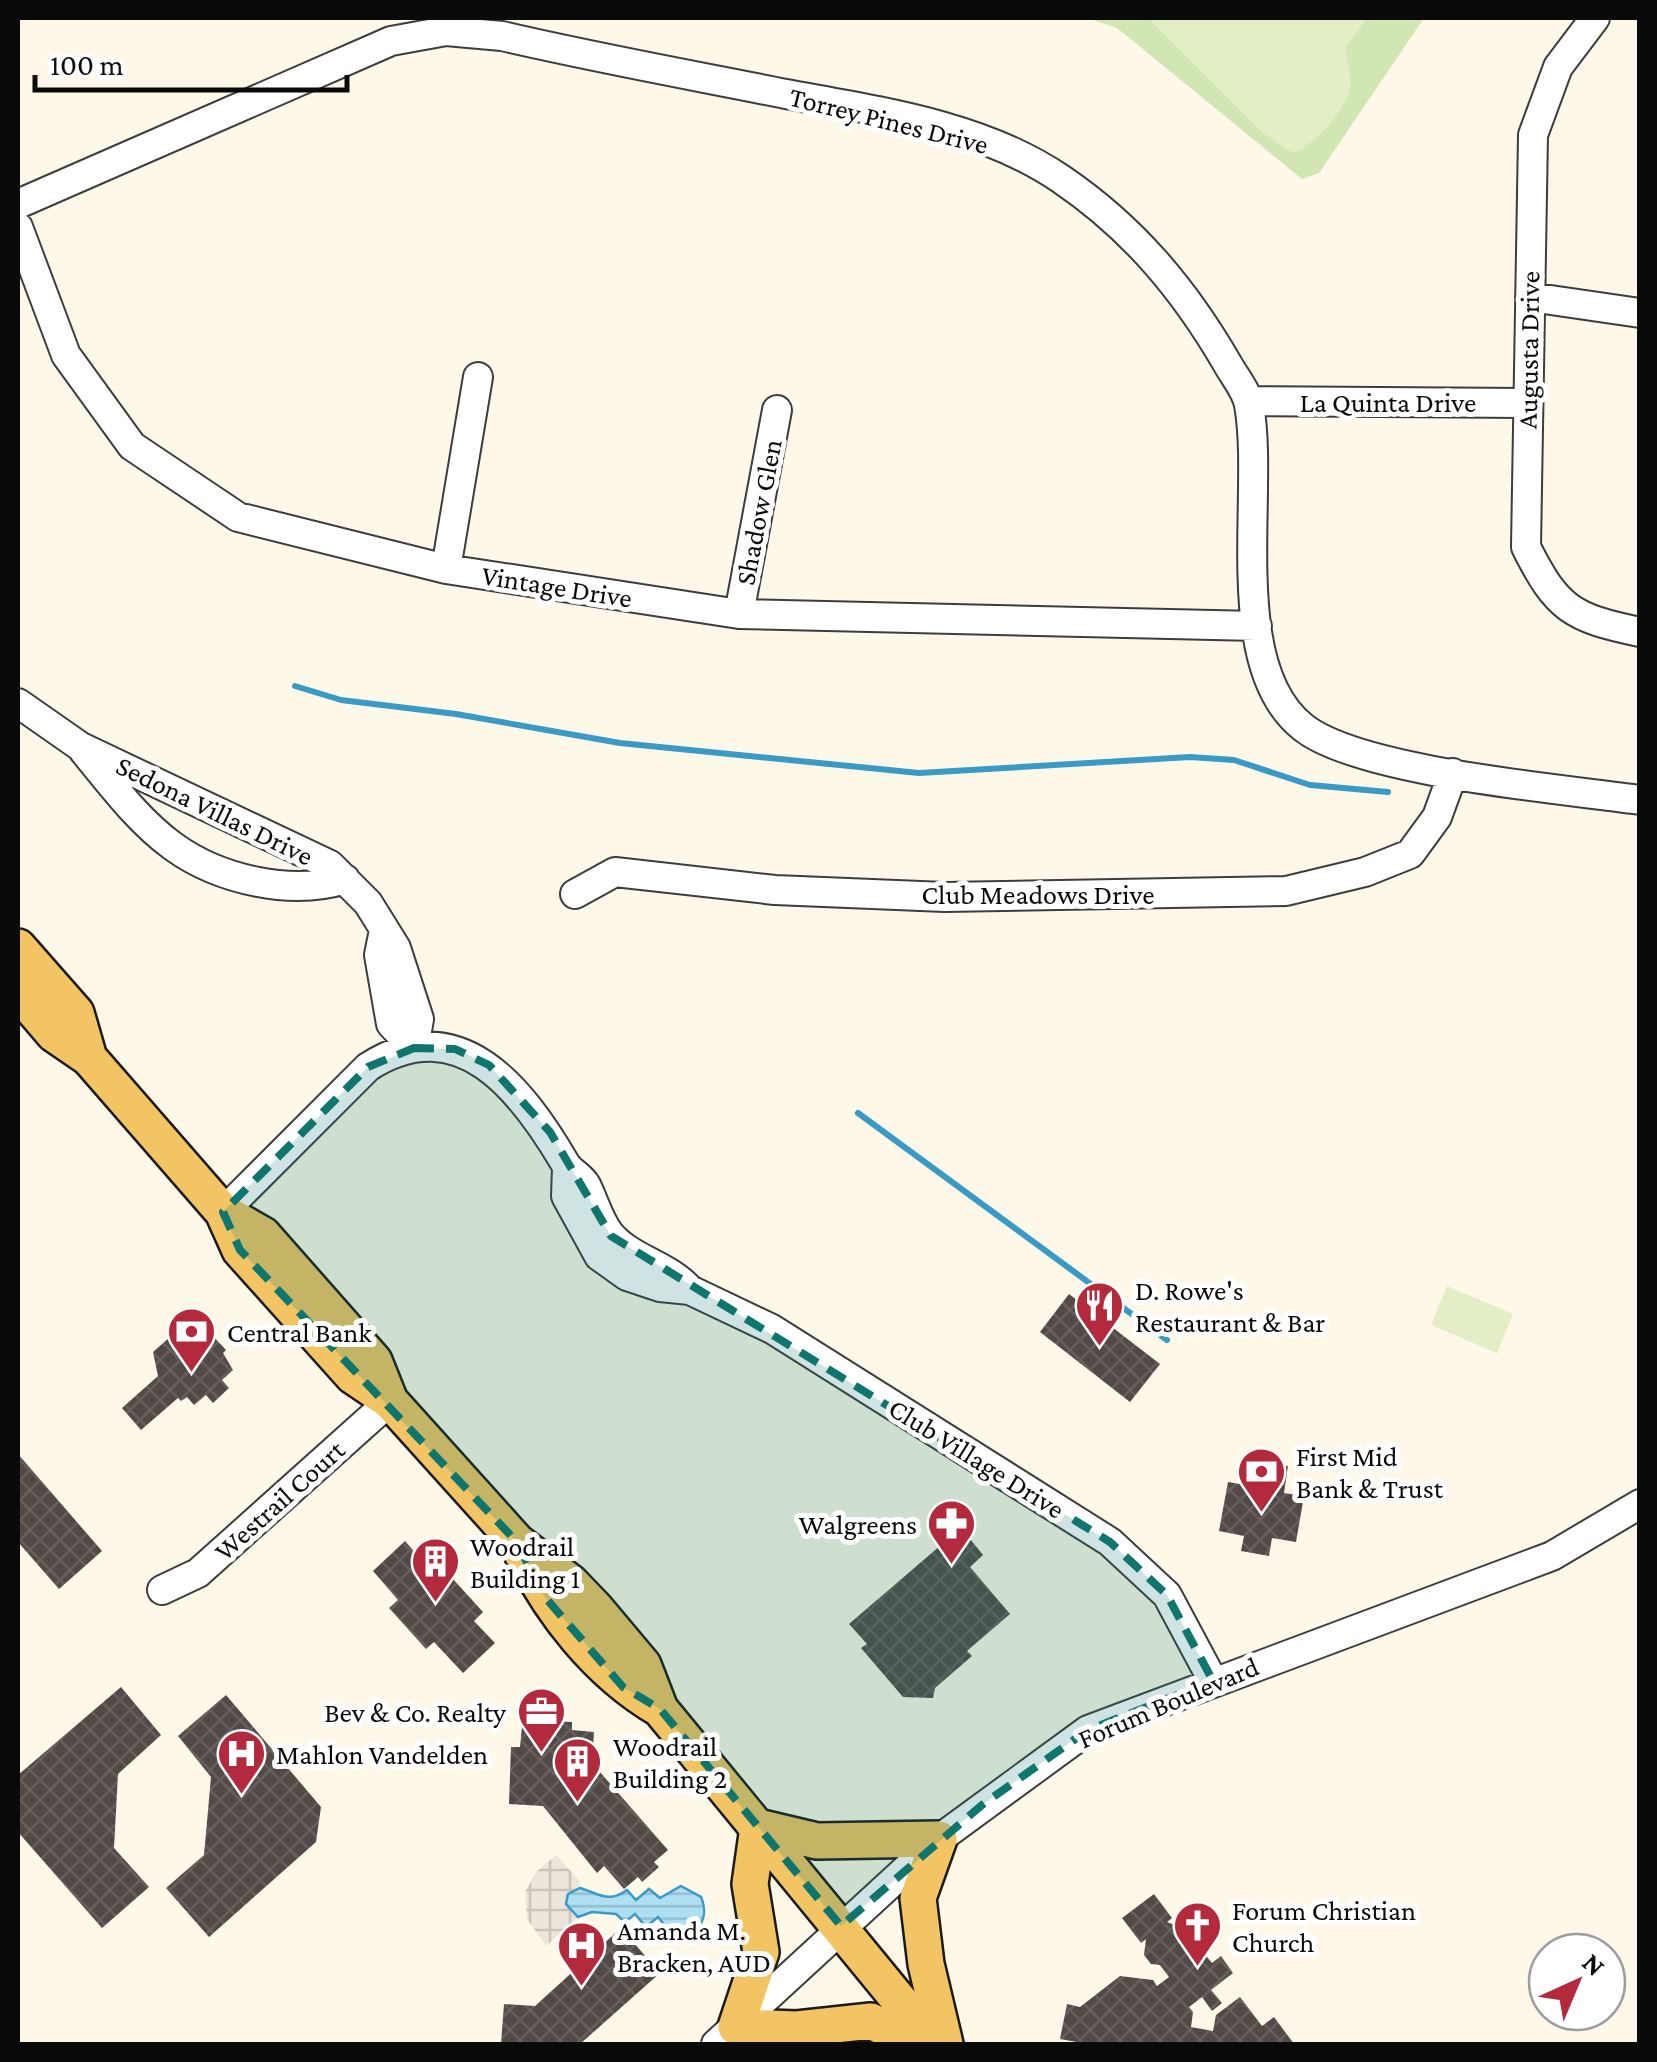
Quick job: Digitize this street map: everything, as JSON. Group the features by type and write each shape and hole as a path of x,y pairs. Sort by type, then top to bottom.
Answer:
{"main road":[{"path":"18,947 76,1013 89,1058"},
{"path":"18,992 54,1034 89,1058 223,1212 262,1235 374,1361 390,1401 517,1542 571,1582 608,1623 643,1665 660,1709 935,2044"},
{"path":"758,1827 817,1841 939,1840 918,1898 926,1964 945,2044"},
{"path":"758,1827 750,1884 761,1952 726,2036 871,2021 916,2044"}],"street":[{"name":"Augusta Drive","path":"1595,18 1558,67 1533,135 1526,547 1548,590 1587,621 1640,632"},
{"name":"Torrey Pines Drive","path":"18,204 391,41 446,31 502,36 873,110 998,146 1059,177 1150,254 1195,309 1249,401 1257,626 1272,687 1303,728 1351,752 1453,773 1640,800"},
{"name":"Vintage Drive","path":"18,228 66,355 132,446 238,517 446,569 739,614 1257,626"},
{"path":"1530,297 1640,313"},
{"path":"446,569 478,377"},
{"name":"La Quinta Drive","path":"1249,401 1526,404"},
{"name":"Shadow Glen","path":"739,614 777,410"},
{"name":"Sedona Villas Drive","path":"18,703 81,747 225,812 330,866 345,879 396,948 418,1019 414,1048"},
{"name":"Sedona Villas Drive","path":"81,747 173,847 251,880 317,888 345,879"},
{"name":"Club Meadows Drive","path":"574,894 614,872 775,890 945,897 1286,891 1365,872 1410,854 1437,817 1453,773"},
{"name":"Club Village Drive","path":"223,1212 368,1067 389,1053 414,1048 455,1050 489,1065 550,1132 567,1167 566,1196 578,1225 600,1256 628,1276 690,1290 772,1330 1110,1542 1167,1594 1213,1681"},
{"name":"Westrail Court","path":"162,1590 198,1573 390,1401"},
{"name":"Forum Boulevard","path":"726,2036 939,1840 1088,1730 1552,1556 1640,1504"}],"highlighted area":[{"path":"414,1048 455,1049 489,1065 550,1132 611,1236 1110,1542 1167,1595 1213,1681 1088,1730 982,1805 841,1926 660,1709 623,1687 543,1595 517,1542 240,1250 223,1212 368,1067"}],"green space":[{"path":"1087,18 1424,18 1319,173 1302,179 1117,28"},
{"path":"1148,18 1362,18 1364,24 1345,47 1350,83 1344,103 1318,137 1293,153 1263,133"},
{"path":"1447,1286 1513,1314 1497,1353 1431,1325"}],"shaded area":[{"path":"556,1855 579,1880 580,1888 566,1899 578,1917 546,1946 527,1919 525,1892 536,1872"}],"water":[{"path":"681,1886 701,1897 704,1906 699,1926 687,1933 670,1932 658,1917 646,1927 635,1914 625,1922 616,1914 592,1912 578,1917 566,1904 568,1894 580,1888 609,1897 627,1890 636,1900 649,1889 660,1898"}],"building":[{"name":"D. Rowe's Restaurant & Bar","path":"1069,1294 1160,1364 1130,1402 1040,1332"},
{"name":"Central Bank","path":"187,1322 212,1335 226,1350 223,1353 233,1370 222,1380 229,1388 213,1403 206,1395 194,1405 187,1397 181,1401 178,1398 141,1430 122,1408 158,1376 153,1352"},
{"path":"18,1454 102,1551 59,1589 18,1542"},
{"name":"First Mid Bank & Trust","path":"1256,1461 1288,1466 1284,1493 1304,1496 1296,1542 1272,1538 1269,1556 1241,1551 1244,1536 1219,1531 1228,1482 1252,1486"},
{"path":"966,1534 983,1555 970,1567 1010,1614 967,1651 972,1656 935,1688 933,1698 903,1697 861,1648 867,1644 849,1624 948,1539 953,1545"},
{"name":"Woodrail Building 1","path":"405,1541 425,1564 432,1556 483,1612 474,1621 495,1643 463,1673 434,1642 426,1649 389,1608 398,1600 373,1571"},
{"path":"121,1687 161,1735 118,1774 114,1848 149,1887 102,1928 18,1832 18,1775"},
{"path":"226,1695 321,1807 316,1842 209,1937 166,1888 204,1855 211,1777 178,1736"},
{"name":"Woodrail Building 2","path":"546,1721 572,1722 572,1730 594,1732 592,1763 668,1850 654,1862 659,1867 642,1882 638,1877 624,1889 604,1866 597,1873 543,1806 509,1804 511,1747 520,1747 522,1727 546,1729"},
{"name":"Forum Christian Church","path":"1154,1894 1172,1918 1167,1922 1191,1932 1189,1941 1198,1953 1201,1950 1212,1963 1221,1956 1233,1973 1211,1990 1222,2003 1212,2011 1202,1997 1189,2007 1193,2012 1191,2027 1213,2031 1216,2015 1240,1997 1262,2026 1274,2017 1294,2044 1088,2044 1060,2039 1067,2004 1080,2007 1120,1976 1153,1980 1157,1986 1169,1977 1160,1965 1151,1964 1144,1955 1146,1939 1141,1943 1122,1918"},
{"path":"621,1928 660,1973 580,2044 501,2044 504,2004 535,2006"}],"waterway":[{"path":"295,686 341,700 456,714 620,743 919,773 1190,757 1234,760 1310,785 1388,792"},
{"path":"858,1113 1167,1340"}],"place":[{"name":"D. Rowe's Restaurant & Bar","path":"1100,1348"},
{"name":"Central Bank","path":"192,1374"},
{"name":"First Mid Bank & Trust","path":"1261,1514"},
{"name":"Walgreens","path":"952,1566"},
{"name":"Woodrail Building 1","path":"435,1604"},
{"name":"Bev & Co. Realty","path":"541,1754"},
{"name":"Mahlon Vandelden","path":"241,1796"},
{"name":"Woodrail Building 2","path":"578,1804"},
{"name":"Forum Christian Church","path":"1197,1968"},
{"name":"Amanda M. Bracken, AUD","path":"582,1988"}]}
